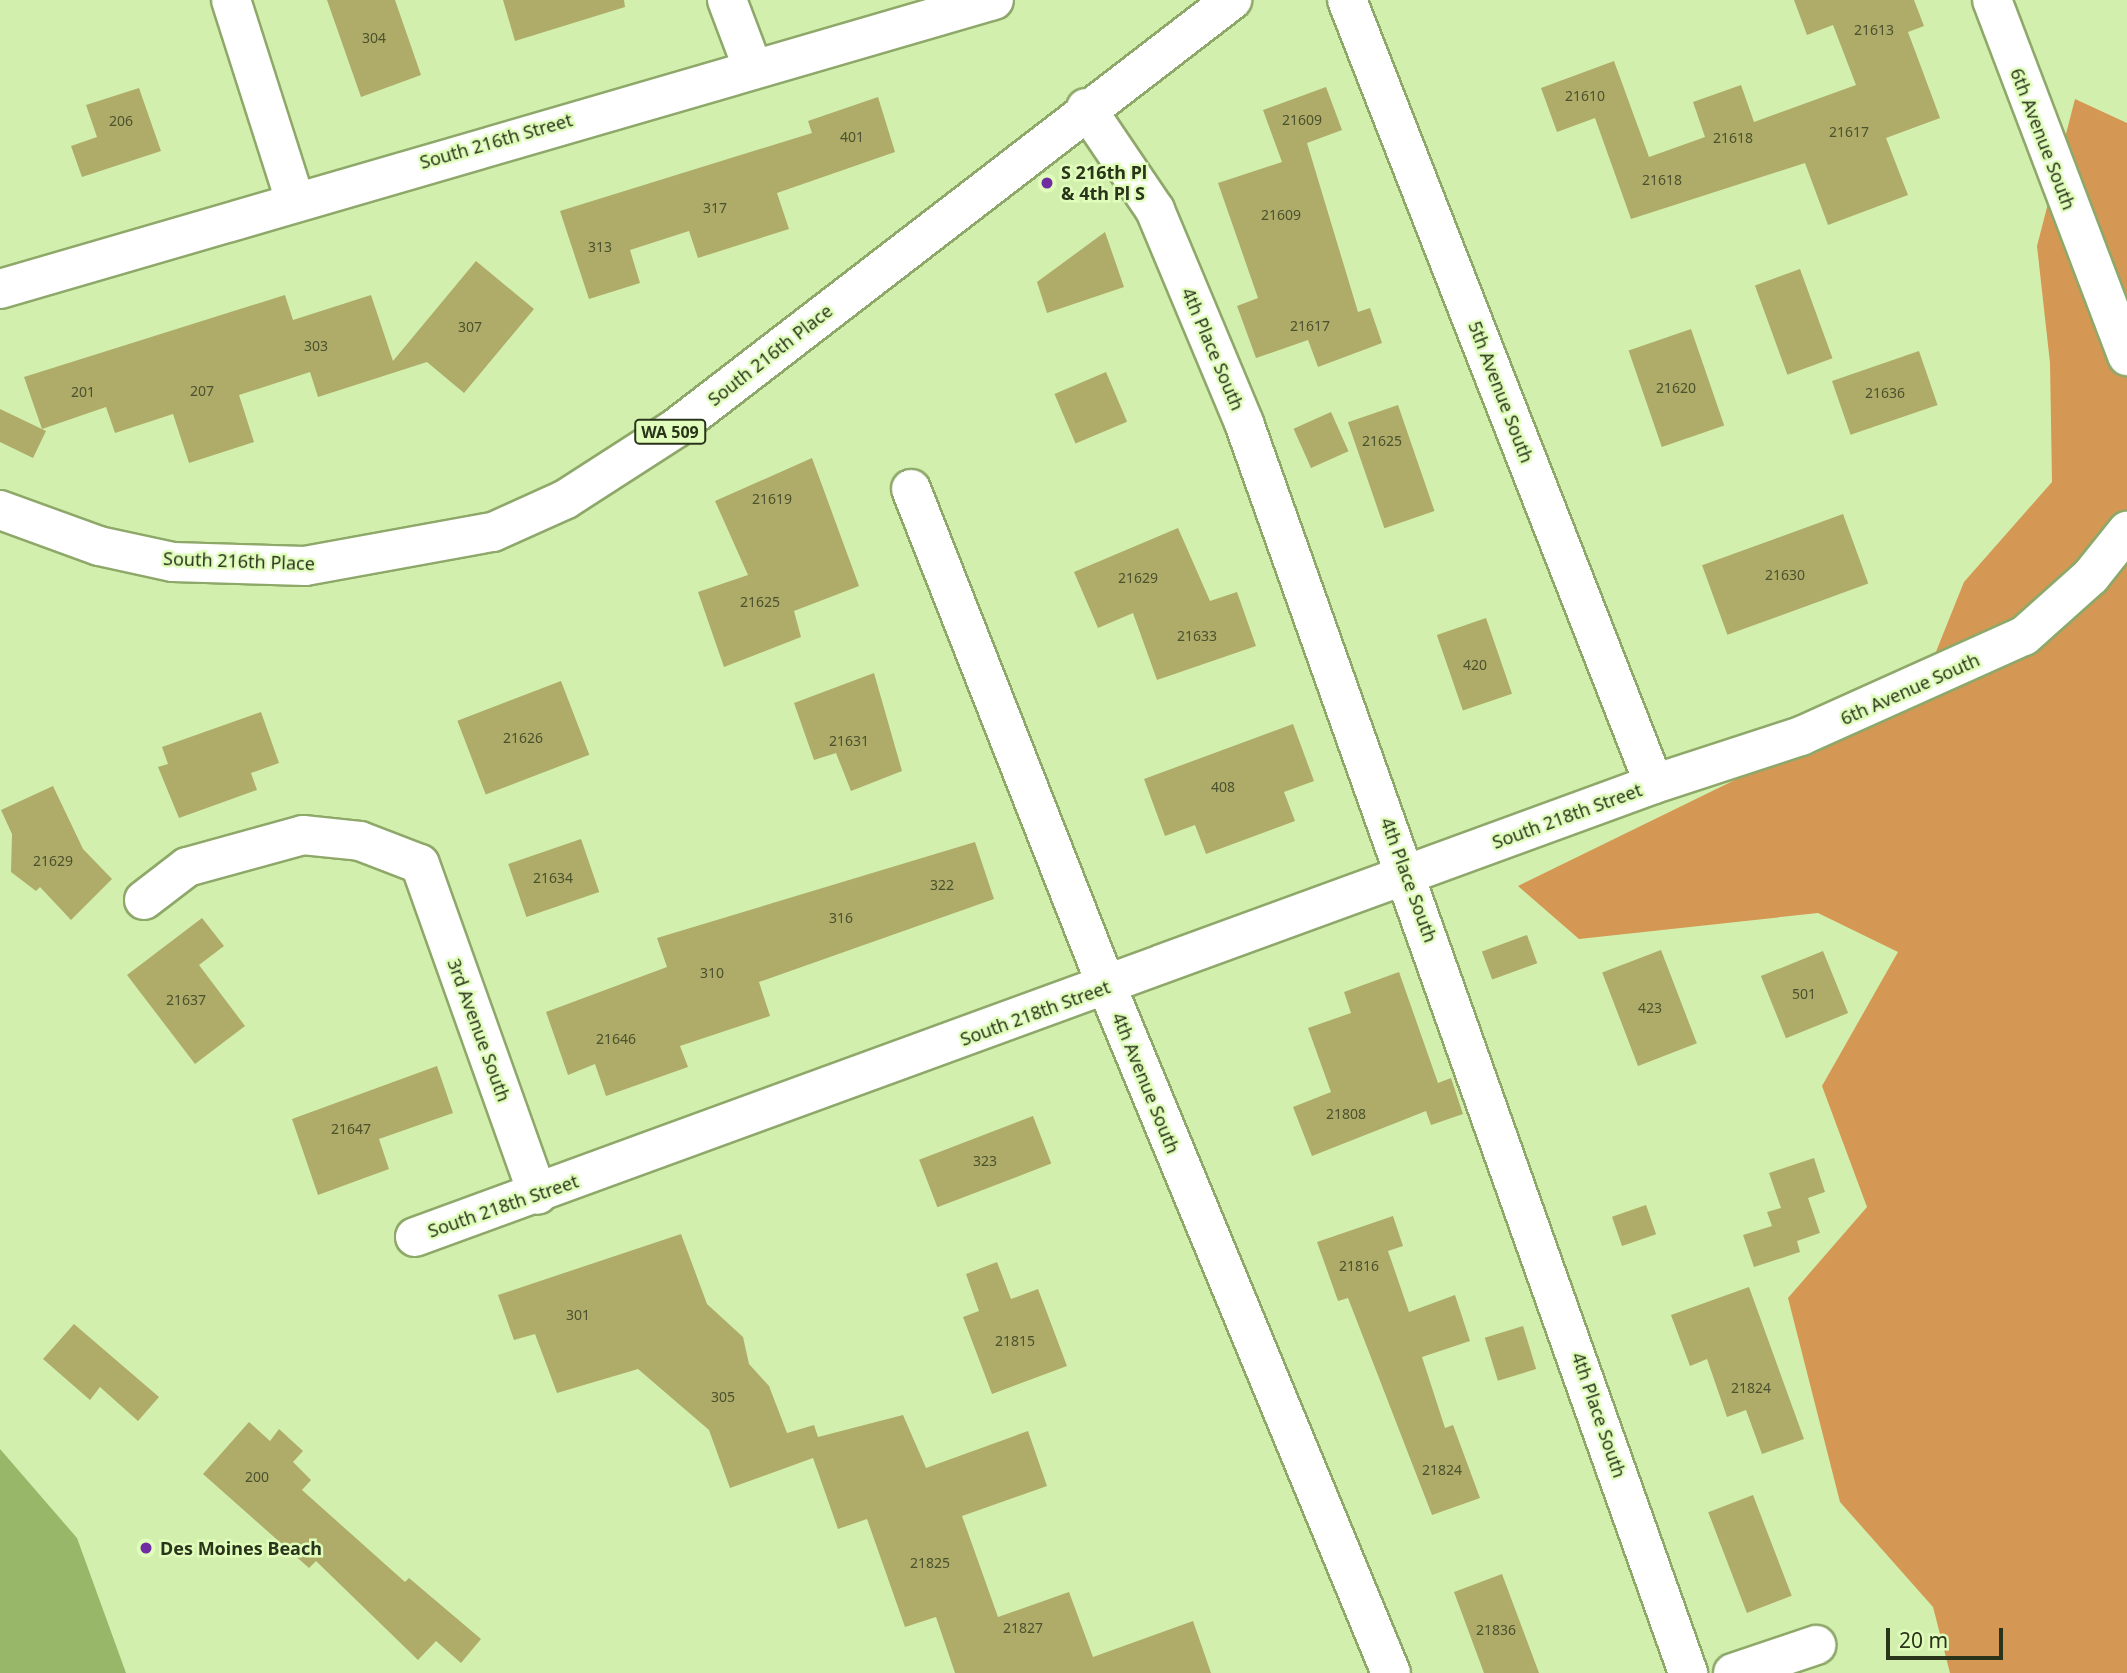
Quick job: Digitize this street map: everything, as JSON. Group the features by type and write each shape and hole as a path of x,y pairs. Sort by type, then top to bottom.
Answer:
{"street":[{"path":"231,0 295,200"},
{"path":"727,0 752,66"},
{"name":"South 216th Street","path":"0,289 752,66 993,0"},
{"name":"South 216th Place","path":"0,510 99,546 173,562 305,566 493,532 566,499 676,428 1086,108 1231,0"},
{"name":"5th Avenue South","path":"1347,0 1654,783"},
{"name":"6th Avenue South","path":"1992,0 2127,356"},
{"name":"4th Place South","path":"1086,108 1155,210 1244,422 1408,875 1688,1673"},
{"name":"4th Avenue South","path":"911,489 1107,987 1391,1673"},
{"name":"6th Avenue South","path":"1654,783 1801,736 2024,636 2091,576 2127,531"},
{"name":"South 218th Street","path":"415,1237 538,1195 1107,987 1654,783"},
{"name":"3rd Avenue South","path":"144,900 187,867 303,835 360,841 420,864 538,1195"},
{"path":"1733,1673 1816,1645"}],"shaded area":[{"path":"2075,99 2127,123 2127,1673 1950,1673 1933,1607 1840,1502 1788,1298 1867,1207 1822,1086 1898,952 1818,913 1579,939 1518,886 1921,689 1964,582 2052,482 2050,363 2037,246"},
{"path":"0,1449 77,1538 126,1673 0,1673"}],"building":[{"path":"327,0 395,0 421,75 361,97"},
{"path":"503,0 624,0 625,7 515,41"},
{"path":"1794,0 1914,0 1924,26 1908,32 1940,118 1886,138 1908,195 1828,225 1805,163 1631,219 1595,118 1557,132 1541,88 1614,61 1649,157 1705,137 1693,102 1741,85 1754,122 1856,85 1833,25 1807,35"},
{"path":"1326,87 1342,130 1307,143 1358,312 1370,308 1382,343 1318,367 1308,340 1256,358 1237,306 1258,298 1218,183 1282,162 1263,110"},
{"path":"139,88 161,151 82,177 71,146 97,137 86,105"},
{"path":"878,97 895,152 777,193 789,229 698,258 689,231 630,250 640,283 589,299 560,211 812,133 808,121"},
{"path":"1105,232 1124,287 1047,313 1037,282"},
{"path":"476,261 534,309 464,393 427,362 318,397 310,372 239,395 254,442 189,463 173,414 115,433 106,407 42,429 24,377 285,295 293,320 371,295 393,361"},
{"path":"1800,269 1832,358 1787,375 1755,285"},
{"path":"1691,329 1724,425 1662,447 1629,350"},
{"path":"1919,351 1938,405 1851,435 1832,381"},
{"path":"1106,372 1127,422 1076,444 1054,394"},
{"path":"1398,405 1434,511 1384,528 1348,422"},
{"path":"0,409 46,431 33,458 0,442"},
{"path":"1331,412 1348,451 1311,468 1294,429"},
{"path":"812,458 859,586 794,611 801,637 724,667 698,592 748,575 715,501"},
{"path":"1843,514 1868,584 1727,635 1702,565"},
{"path":"1178,528 1210,601 1237,592 1256,646 1157,680 1133,613 1098,628 1074,572"},
{"path":"1486,618 1512,694 1463,711 1437,635"},
{"path":"874,673 902,771 851,791 836,753 814,760 794,703"},
{"path":"561,681 589,755 486,795 457,721"},
{"path":"261,712 279,763 251,773 257,790 179,818 158,767 168,764 162,747"},
{"path":"1293,724 1314,781 1284,792 1295,821 1206,854 1195,825 1165,836 1144,779"},
{"path":"53,786 83,849 112,879 71,920 40,887 36,891 11,872 12,834 1,810"},
{"path":"581,839 599,892 526,917 508,864"},
{"path":"975,842 994,899 759,982 770,1016 680,1046 688,1067 606,1096 595,1064 568,1075 546,1012 667,967 657,938"},
{"path":"202,918 224,946 199,965 245,1026 195,1064 127,975"},
{"path":"1527,935 1537,963 1492,980 1482,951"},
{"path":"1661,950 1697,1043 1638,1066 1602,973"},
{"path":"1823,951 1848,1013 1786,1038 1761,976"},
{"path":"1399,972 1438,1083 1451,1078 1463,1114 1431,1125 1426,1111 1312,1156 1293,1107 1331,1092 1308,1028 1351,1013 1344,992"},
{"path":"437,1066 453,1113 379,1139 389,1169 318,1195 292,1119"},
{"path":"1033,1116 1051,1164 937,1207 919,1160"},
{"path":"1814,1158 1825,1192 1808,1198 1820,1233 1797,1241 1800,1252 1754,1267 1743,1235 1772,1226 1767,1212 1781,1208 1769,1173"},
{"path":"1646,1205 1656,1234 1622,1246 1612,1217"},
{"path":"1393,1216 1403,1246 1388,1251 1409,1312 1455,1295 1470,1341 1422,1357 1445,1428 1453,1425 1480,1498 1432,1515 1348,1298 1338,1301 1317,1242"},
{"path":"681,1234 707,1304 743,1337 749,1364 769,1386 787,1433 814,1425 818,1437 903,1415 926,1468 1028,1431 1047,1486 962,1516 998,1617 1069,1592 1093,1657 1193,1621 1211,1673 955,1673 936,1617 905,1627 867,1519 838,1529 813,1458 730,1488 709,1430 638,1369 557,1393 535,1334 514,1340 498,1295"},
{"path":"997,1262 1011,1299 1038,1289 1067,1366 992,1394 963,1317 979,1311 966,1274"},
{"path":"1749,1287 1804,1439 1762,1454 1746,1410 1727,1417 1707,1359 1690,1366 1671,1315"},
{"path":"74,1324 159,1397 138,1421 100,1387 90,1400 43,1359"},
{"path":"1523,1326 1536,1369 1498,1381 1485,1338"},
{"path":"249,1422 270,1441 279,1429 303,1451 293,1462 311,1480 302,1490 405,1582 409,1578 481,1639 461,1663 436,1641 418,1660 316,1561 309,1568 203,1474"},
{"path":"1753,1495 1792,1596 1747,1613 1708,1512"},
{"path":"1502,1574 1539,1673 1484,1673 1454,1592"}],"place":[{"name":"S 216th Pl & 4th Pl S","path":"1047,183"},
{"name":"Des Moines Beach","path":"146,1548"}]}
